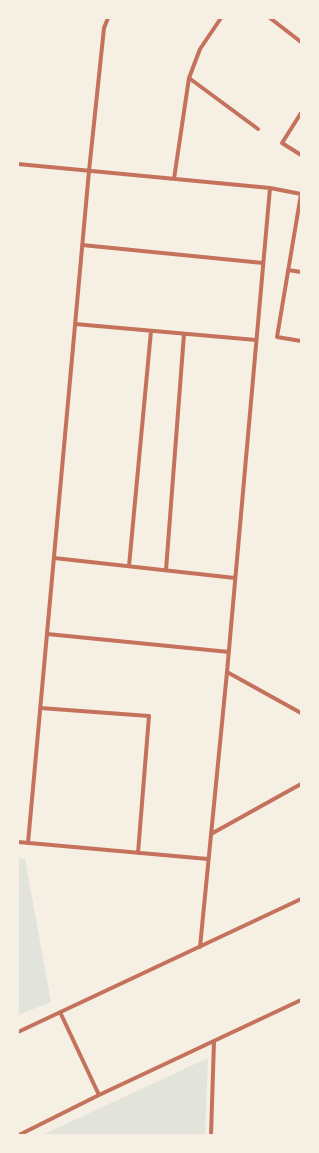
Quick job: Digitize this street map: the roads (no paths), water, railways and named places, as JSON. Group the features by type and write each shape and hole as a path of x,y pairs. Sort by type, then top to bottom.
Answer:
{"street":[{"path":"28,843 89,171 104,28 108,18"},
{"path":"174,179 188,78 200,49 221,18"},
{"path":"270,18 301,42"},
{"path":"188,78 258,129"},
{"path":"301,113 282,143 301,155"},
{"path":"18,164 270,188 301,194 277,337 301,341"},
{"path":"200,947 229,652 270,188"},
{"path":"82,245 263,262"},
{"path":"288,270 301,272"},
{"path":"75,324 256,340"},
{"path":"129,566 152,331"},
{"path":"166,570 184,334"},
{"path":"54,558 235,578"},
{"path":"47,634 229,652"},
{"path":"227,672 301,713"},
{"path":"40,708 149,716 138,853"},
{"path":"211,834 301,784"},
{"path":"18,842 208,859"},
{"path":"18,1032 301,899"},
{"path":"19,1135 99,1095 301,1000"},
{"path":"60,1012 99,1095"},
{"path":"211,1135 214,1041"}]}
